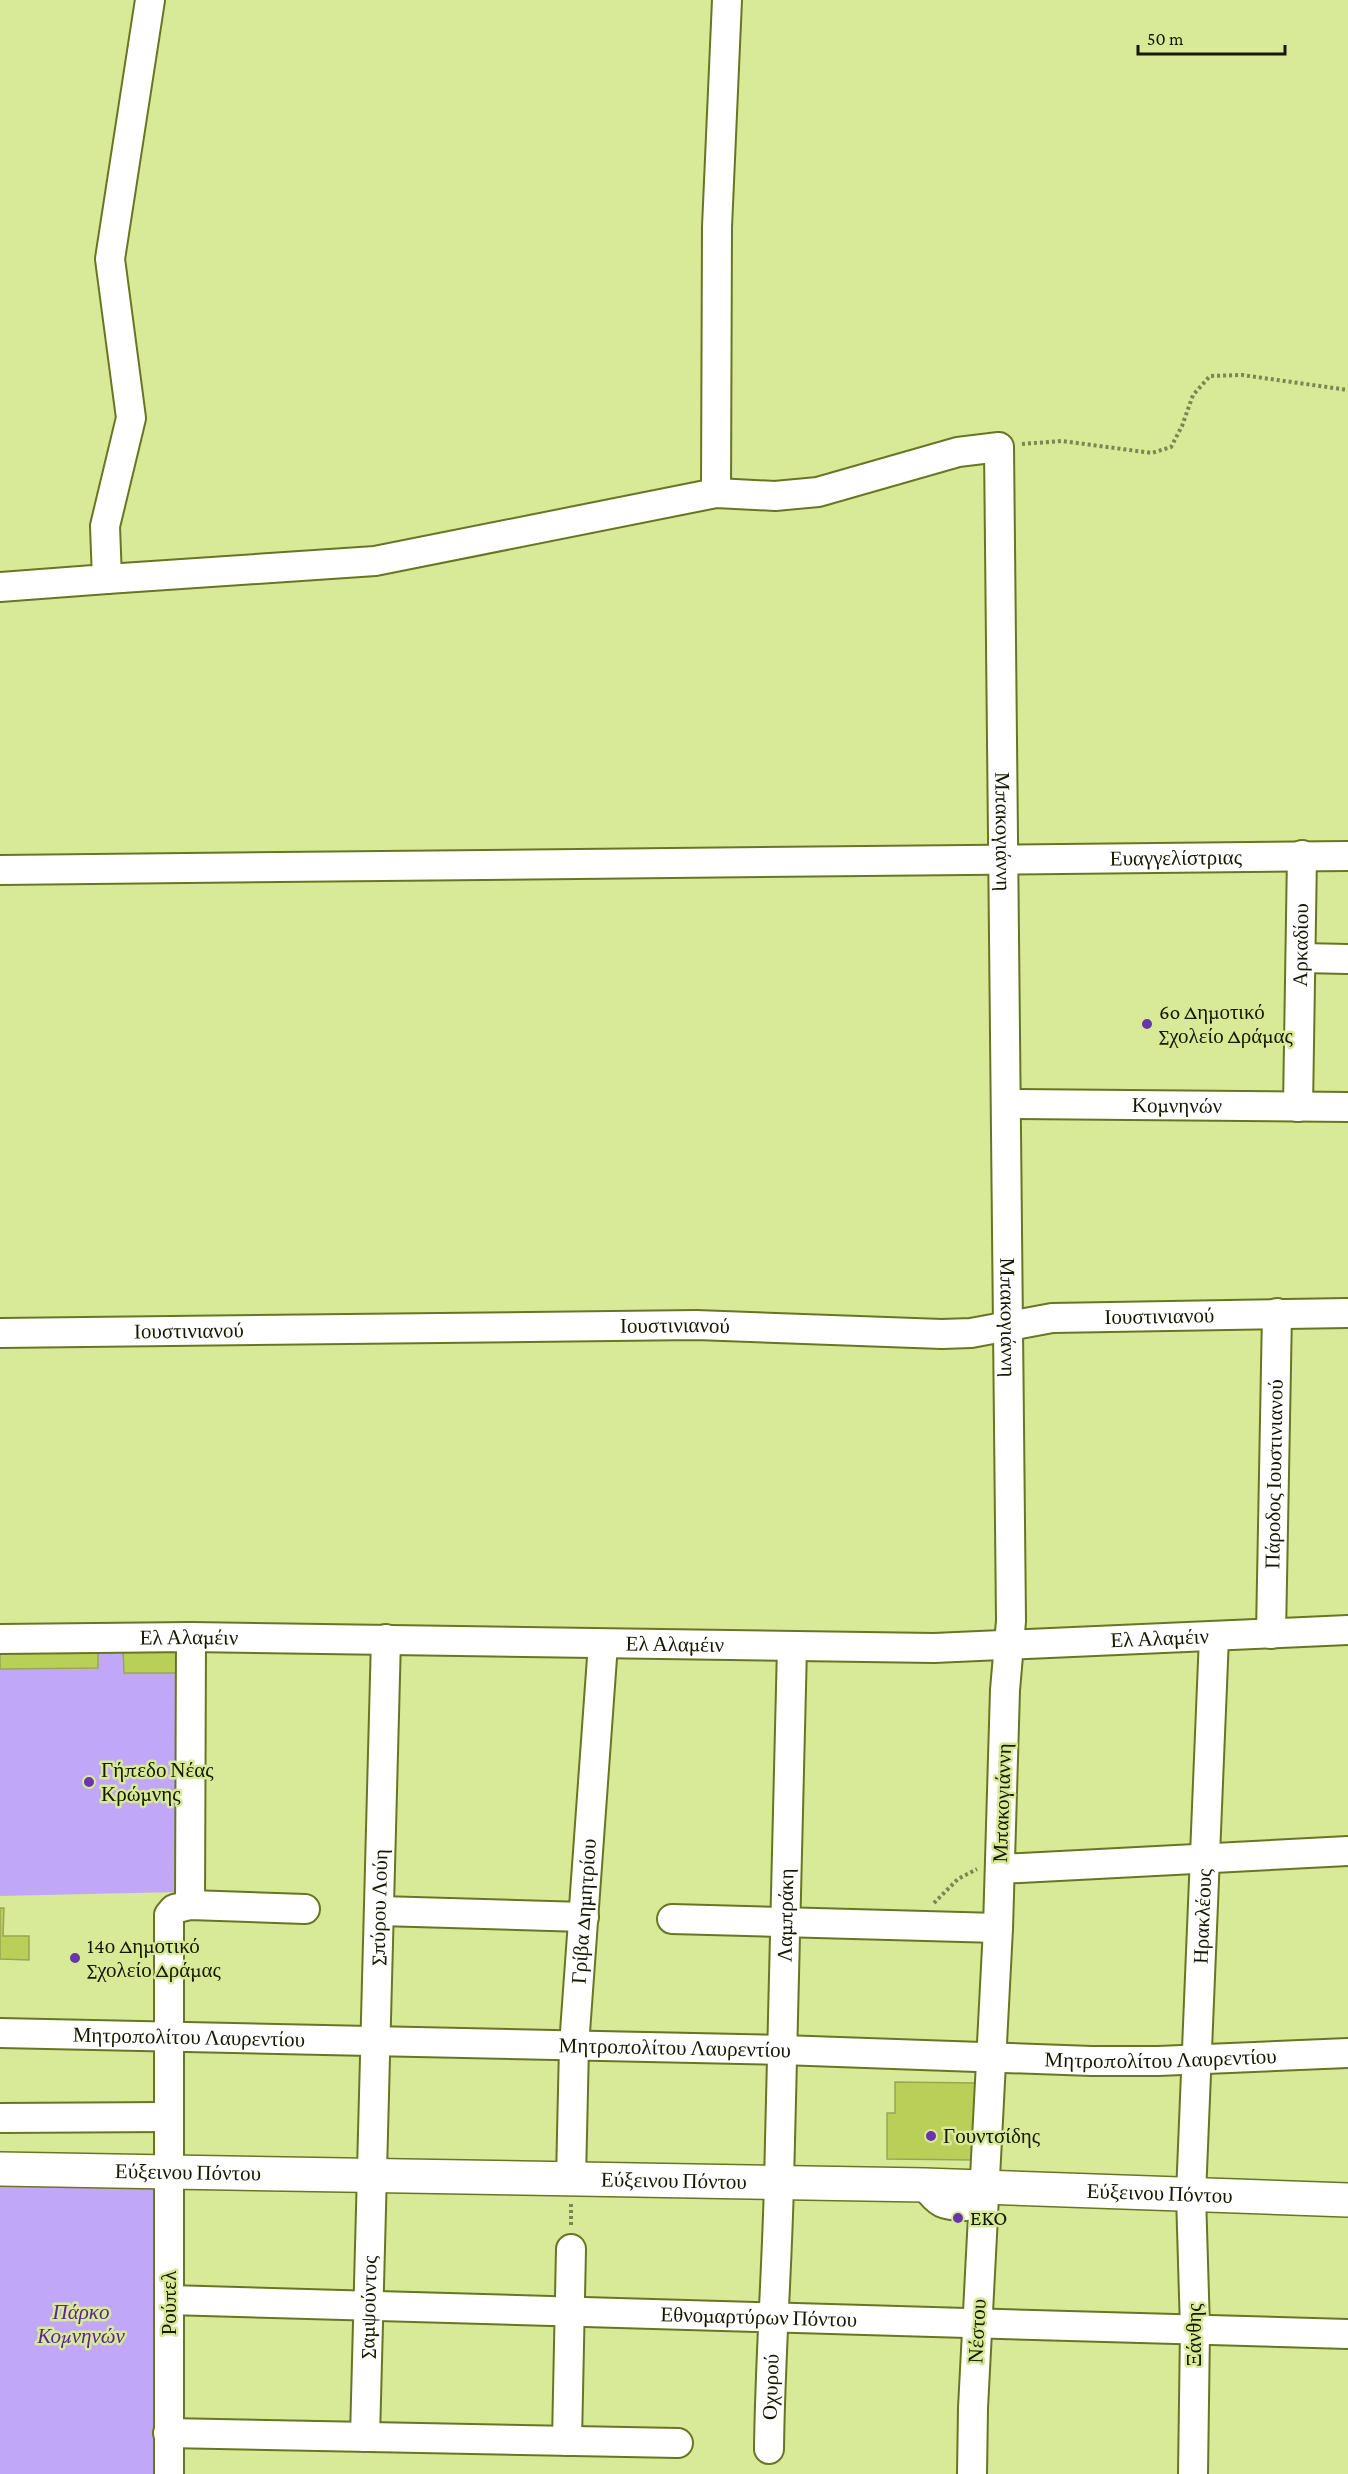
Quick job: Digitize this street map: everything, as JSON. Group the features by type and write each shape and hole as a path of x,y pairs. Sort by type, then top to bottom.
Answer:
{"main road":[{"name":"Εύξεινου Πόντου","path":"0,2169 925,2185 1348,2200"}],"street":[{"path":"107,579 105,525 131,418 110,259 150,0"},
{"path":"716,493 717,227 727,0"},
{"path":"0,587 375,561 716,493 775,496 819,492 958,452 999,447"},
{"name":"Μπακογιάννη","path":"984,2187 998,1928 1005,1690 1010,1646 1010,1325 1002,859 999,447"},
{"name":"Αρκαδίου","path":"1298,1107 1302,855"},
{"name":"Ευαγγελίστριας","path":"0,870 1348,856"},
{"path":"1301,958 1348,959"},
{"name":"Κομνηνών","path":"1006,1104 1348,1107"},
{"name":"Πάροδος Ιουστινιανού","path":"1271,1634 1277,1313"},
{"name":"Ιουστινιανού","path":"0,1334 716,1325 942,1334 971,1333 1052,1318 1348,1313"},
{"name":"Ελ Αλαμέιν","path":"0,1639 191,1637 792,1647 1010,1646 1348,1630"},
{"name":"Ρούπελ","path":"169,2474 168,1927 180,1908 191,1637"},
{"name":"Ηρακλέους","path":"1191,2195 1214,1637"},
{"name":"Σπύρου Λούη","path":"374,2176 386,1640"},
{"name":"Γρίβα Δημητρίου","path":"571,2179 574,2046 603,1644"},
{"name":"Λαμπράκη","path":"779,2182 792,1647"},
{"path":"1000,1869 1348,1851"},
{"path":"180,1908 305,1909"},
{"path":"380,1911 584,1917"},
{"path":"672,1919 998,1928"},
{"name":"Μητροπολίτου Λαυρεντίου","path":"0,2033 782,2050 991,2058 1196,2060 1348,2053"},
{"path":"0,2118 168,2117"},
{"name":"Σαμψούντος","path":"364,2437 374,2176"},
{"name":"Οχυρού","path":"769,2449 772,2318 779,2182"},
{"name":"Νέστου","path":"972,2474 984,2187"},
{"name":"Ξάνθης","path":"1191,2195 1195,2329 1193,2474"},
{"path":"567,2441 571,2249"},
{"name":"Εθνομαρτύρων Πόντου","path":"169,2300 1348,2334"},
{"path":"168,2433 678,2443"}],"path":[{"path":"999,447 1062,441 1152,453 1171,447 1182,426 1193,395 1210,376 1242,375 1348,390"},
{"path":"927,1926 935,1902 958,1879 973,1870 1000,1869"},
{"path":"571,2179 571,2249"}],"green space":[{"name":"Γήπεδο Νέας Κρώμνης","path":"0,1648 176,1648 178,1892 0,1896"},
{"name":"Πάρκο Κομνηνών","path":"0,2186 164,2188 161,2474 0,2474"}],"building":[{"path":"0,1648 98,1648 98,1668 0,1669"},
{"path":"123,1648 176,1648 176,1673 124,1673"},
{"path":"0,1908 4,1908 3,1936 29,1936 29,1960 0,1959"},
{"name":"Γουντσίδης","path":"895,2082 975,2083 975,2160 887,2159 887,2113 895,2113"}],"place":[{"name":"6o Δημοτικό Σχολείο Δράμας","path":"1147,1024"},
{"name":"Γήπεδο Νέας Κρώμνης","path":"89,1782"},
{"name":"14ο Δημοτικό Σχολείο Δράμας","path":"75,1958"},
{"name":"Γουντσίδης","path":"931,2136"},
{"name":"EKO","path":"958,2218"}]}
